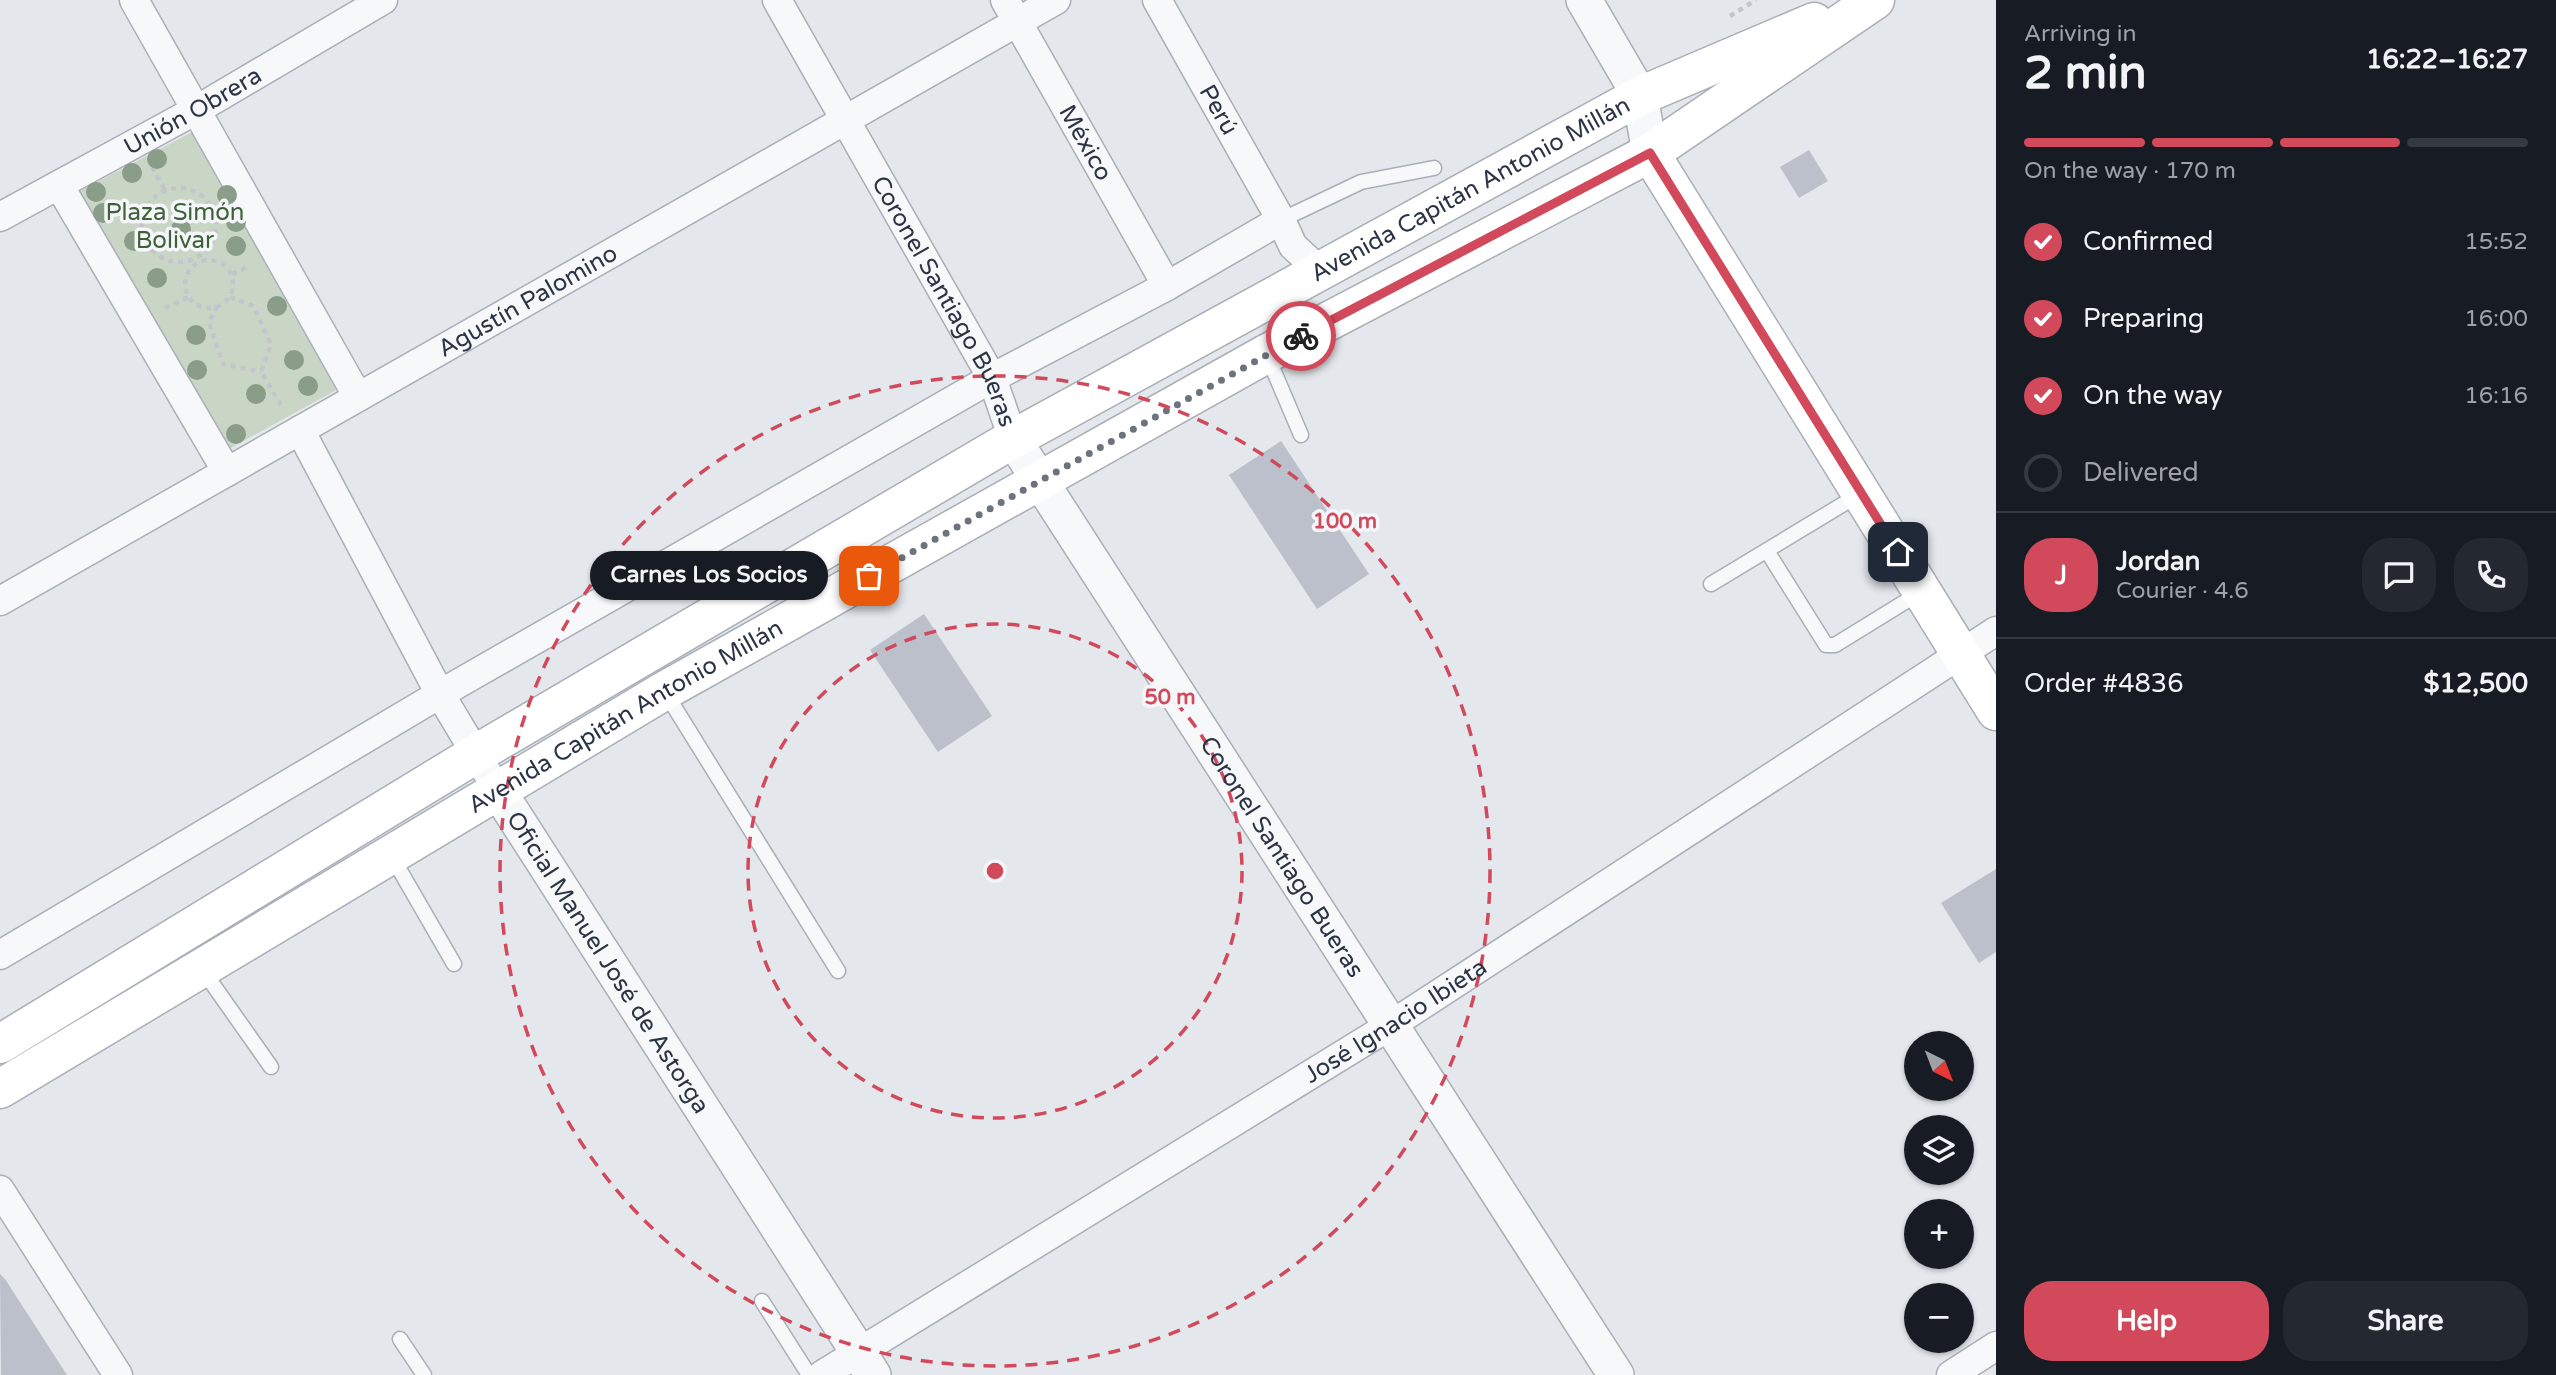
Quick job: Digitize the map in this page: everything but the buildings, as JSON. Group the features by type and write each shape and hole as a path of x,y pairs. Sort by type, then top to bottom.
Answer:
{"main road":[{"name":"Avenida Capitán Antonio Millán","path":"0,1044 476,754 1013,439 1640,96 1869,0"},
{"name":"Avenida Capitán Antonio Millán","path":"0,1089 664,691 1266,354 1650,153 1875,0"},
{"path":"1650,153 1996,711"}],"street":[{"path":"134,0 198,109 358,397"},
{"name":"Unión Obrera","path":"0,217 198,109 383,0"},
{"name":"Coronel Santiago Bueras","path":"777,0 992,377 1013,439 1616,1375"},
{"name":"Agustín Palomino","path":"0,601 227,472 294,424 358,397 845,119 1011,11 1056,0"},
{"name":"Perú","path":"1157,0 1293,246 1320,271"},
{"path":"1584,0 1640,96 1650,153"},
{"name":"México","path":"1011,11 1167,286"},
{"path":"59,185 227,472"},
{"name":"Avenida Capitán Antonio Millán","path":"0,955 440,694 992,377 1167,286 1281,220"},
{"name":"Oficial Manuel José de Astorga","path":"294,424 440,694 497,789 865,1364"},
{"name":"José Ignacio Ibieta","path":"822,1375 865,1364 1996,631"},
{"path":"0,1190 118,1375"},
{"path":"1951,1375 1996,1346"}],"lane":[{"name":"Avenida Capitán Antonio Millán","path":"1281,220 1361,182 1434,168"},
{"path":"1266,354 1301,435"},
{"path":"1711,584 1861,493"},
{"path":"1767,551 1826,645 1835,645 1922,591"},
{"path":"664,691 838,971"},
{"path":"391,854 454,964"},
{"path":"201,967 271,1067"},
{"path":"762,1301 809,1375"},
{"path":"400,1339 424,1375"}],"path":[{"path":"146,156 165,190"},
{"path":"217,306 202,307 189,297 185,281 192,266 197,260 213,240 216,215 202,194 178,187 165,190 147,206 142,229 145,241 161,258 173,262 197,260 214,260 228,268 234,281 230,296 217,306 209,323 223,363 261,372 294,424"},
{"path":"230,296 253,306 271,344 261,372"},
{"path":"159,311 189,297"}],"green space":[{"name":"Plaza Simón Bolivar","path":"200,128 338,389 227,450 78,192"}],"way so far":[{"path":"869,576 1301,336"}],"place":[{"name":"Carnes Los Socios","path":"869,576"}],"route":[{"path":"1301,336 1650,153 1898,552"}]}
